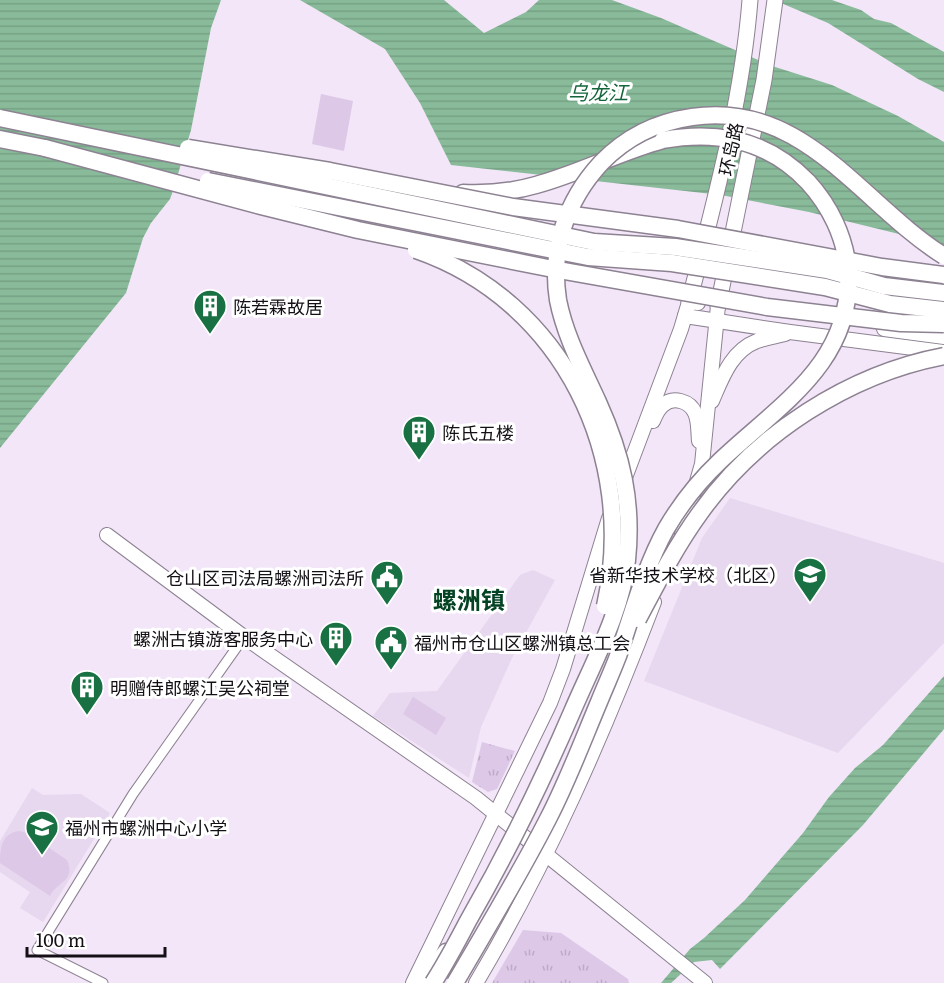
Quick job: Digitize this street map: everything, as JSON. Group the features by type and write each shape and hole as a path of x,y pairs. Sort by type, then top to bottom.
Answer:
{"highway":[{"path":"433,983 512,842 551,763 599,652 626,565 629,539 627,492 623,466 607,421 566,329 557,285 556,258 563,226 572,204 588,178 616,148 631,138 664,123 712,115 753,119 784,131 811,147 850,177 912,235 944,256"},
{"path":"0,118 594,242 675,246 827,270 884,286 944,293"},
{"path":"42,127 233,155 449,193 513,207 678,229 882,267 944,275"},
{"path":"449,193 497,192 535,186 572,174 637,147 683,136 720,136 759,148 795,170 818,194 831,214 843,243 848,278 847,297 846,309 836,340 804,384 771,417 718,463 678,511 667,528 644,576 617,660"},
{"path":"0,139 588,256 672,263 825,287 890,304 944,310"},
{"path":"45,148 358,230 553,269 718,300 901,323 944,324"},
{"path":"358,230 438,257 493,291 516,310 547,342 570,376 591,415 610,483 614,537 613,562 600,624 573,709"},
{"path":"455,983 550,816 617,660 671,557 719,489 755,452 801,416 849,389 910,363 944,354"},
{"path":"420,983 460,936"},
{"path":"463,983 480,941"}],"main road":[{"name":"环岛路","path":"687,309 738,90 750,0"},
{"name":"环岛路","path":"717,313 764,80 775,0"},
{"path":"413,983 526,754 558,682 595,561 687,309 944,336"},
{"path":"717,313 790,332 944,354"},
{"path":"476,983 545,855 588,764 684,529 702,464 717,313"},
{"path":"708,411 727,368 739,352 756,341 790,332"},
{"path":"630,464 662,405 676,401 688,404 696,414 702,464"},
{"path":"107,535 244,637 401,745 496,814 705,983"}],"street":[{"path":"103,983 37,950 133,794 244,637"}],"shaded area":[{"name":"省新华技术学校（北区）","path":"730,498 944,563 944,643 838,753 644,681 702,538"},
{"path":"533,570 555,580 512,658 481,727 469,778 373,716 390,693 437,691 520,575"},
{"name":"福州市螺洲中心小学","path":"32,788 43,795 81,794 110,813 43,922 20,908 30,892 0,872 0,841"}],"green space":[{"path":"321,94 353,101 344,151 312,144"},
{"path":"413,697 446,718 436,735 403,714"},
{"path":"482,742 515,751 497,789 488,792 472,782"},
{"path":"13,832 27,833 67,860 69,873 50,896 0,863 3,842"},
{"path":"523,930 561,933 628,979 629,983 492,983"}],"water":[{"path":"0,0 221,0 211,28 191,130 173,191 143,238 126,293 0,448"},
{"name":"乌龙江","path":"300,0 444,0 484,33 526,12 539,0 612,0 661,18 772,66 832,85 898,116 944,142 944,245 809,212 721,195 451,165 420,103 385,49"},
{"path":"774,0 832,0 861,10 874,19 891,23 944,52 944,92 918,79 828,23"},
{"path":"944,676 944,729 863,825 720,969 712,960 694,962 671,983 661,983 690,949 745,900 803,833 829,797 855,768 883,745"}],"place":[{"name":"陈若霖故居","path":"210,335"},
{"name":"陈氏五楼","path":"419,461"},
{"name":"省新华技术学校（北区）","path":"810,603"},
{"name":"仓山区司法局螺洲司法所","path":"387,606"},
{"name":"螺洲古镇游客服务中心","path":"336,667"},
{"name":"福州市仓山区螺洲镇总工会","path":"391,671"},
{"name":"明赠侍郎螺江吴公祠堂","path":"87,716"},
{"name":"福州市螺洲中心小学","path":"42,856"}],"district":[{"name":"螺洲镇","path":"469,598"}]}
